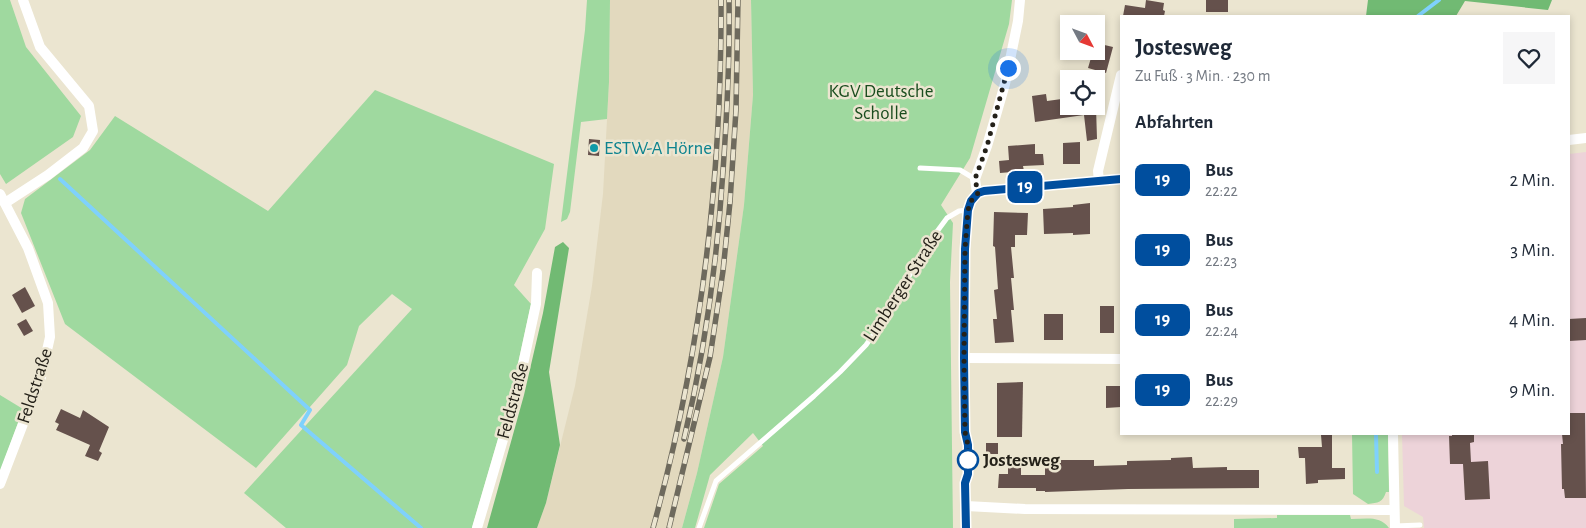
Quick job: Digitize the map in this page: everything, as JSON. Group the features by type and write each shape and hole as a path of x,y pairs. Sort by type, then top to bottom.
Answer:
{"street":[{"name":"Feldstraße","path":"0,484 41,377 50,338 48,303 28,248 3,198 48,175 83,148 92,131 89,106 40,47 23,0"},
{"path":"978,193 975,179 987,146 1005,84 1018,21 1020,0"},
{"path":"1099,181 1098,171 1120,79"},
{"path":"1570,140 1586,138"},
{"path":"966,528 965,483 968,474 968,445 965,432 965,249 968,210 971,201 978,193 991,190 1120,179"},
{"name":"Feldstraße","path":"477,528 517,392 536,304 537,273"},
{"path":"964,358 1120,359"},
{"path":"1393,435 1395,527"},
{"path":"966,506 1025,509 1394,510"}],"lane":[{"path":"920,168 960,170 975,179"},
{"name":"Limberger Straße","path":"699,528 716,480 814,396 866,345 885,318 927,245 947,218 968,210"},
{"path":"1395,527 1420,525"}],"shaded area":[{"path":"610,0 751,0 753,95 744,205 723,357 697,473 682,528 537,528 546,503 575,386 592,286 603,194 609,82"},
{"path":"1586,152 1586,528 1424,528 1423,517 1404,506 1402,435 1570,435 1570,154"}],"green space":[{"path":"0,0 10,0 26,47 81,116 73,137 6,184 0,174"},
{"path":"587,0 610,0 607,119 581,122 570,212 567,219 561,222 585,30"},
{"name":"KGV Deutsche Scholle","path":"751,0 1012,0 1009,24 970,158 941,205 953,223 950,282 953,528 704,528 719,484 763,446 753,433 710,475 695,528 682,528 697,473 723,357 744,205 753,95"},
{"path":"1368,0 1552,0 1548,10 1465,1 1457,15 1366,15"},
{"path":"375,90 554,164 545,229 514,285 531,304 512,391 472,528 286,528 244,493 412,309 392,294 359,326 347,365 256,468 65,324 21,213 25,199 90,150 115,116 268,211"},
{"path":"563,242 569,248 549,372 560,445 546,503 537,528 487,528 524,395 543,313 555,247"},
{"path":"0,395 23,409 0,472"},
{"path":"1352,435 1388,435 1389,492 1386,492 1382,500 1368,504 1353,494"},
{"path":"1277,515 1350,515 1351,519 1377,519 1389,528 1234,528 1234,519 1277,518"}],"building":[{"path":"1146,0 1164,3 1164,15 1123,15 1125,5 1145,8"},
{"path":"1206,0 1228,0 1228,12 1206,12"},
{"path":"1105,45 1113,47 1106,73 1105,70 1088,68 1090,60 1105,60"},
{"path":"1046,94 1047,101 1060,99 1060,115 1084,115 1035,122 1032,96"},
{"path":"1084,115 1096,115 1097,139 1087,141"},
{"name":"ESTW-A Hörne","path":"589,139 600,140 599,156 588,155"},
{"path":"1080,142 1080,164 1063,164 1063,143"},
{"path":"1035,144 1035,154 1043,154 1044,165 1023,166 1024,171 1000,173 999,161 1009,160 1008,146"},
{"path":"1090,203 1090,234 1044,234 1043,209 1073,207 1073,205"},
{"path":"994,212 1028,213 1027,235 1015,235 1015,247 1011,247 1014,278 1011,278 1014,310 1011,310 1014,342 995,343 993,319 997,319 994,290 998,289 995,247 993,246"},
{"path":"25,287 35,306 22,313 12,295"},
{"path":"1100,306 1114,306 1114,333 1100,333"},
{"path":"1044,314 1063,314 1063,340 1044,340"},
{"path":"1586,318 1586,340 1570,341 1570,319"},
{"path":"26,319 33,331 24,336 17,324"},
{"path":"1023,382 1022,437 997,437 997,383"},
{"path":"1106,386 1120,386 1120,407 1106,408"},
{"path":"61,409 80,418 83,410 109,427 99,451 102,453 98,461 85,456 90,445 56,430 59,424 55,422"},
{"path":"1570,413 1585,413 1586,498 1565,498 1564,489 1562,489 1561,444 1563,444 1562,435 1570,435"},
{"path":"1321,435 1332,435 1332,468 1345,468 1345,479 1318,480 1318,483 1306,484 1305,458 1299,458 1298,447 1322,447"},
{"path":"1474,435 1474,442 1470,443 1471,462 1488,461 1490,499 1465,500 1463,464 1450,464 1449,436"},
{"path":"986,443 998,443 998,454 986,454"},
{"path":"1192,457 1193,468 1227,467 1227,470 1259,470 1259,488 1045,492 1036,491 1036,488 998,488 999,474 1008,474 1008,465 1021,465 1021,475 1045,475 1045,463 1061,463 1061,460 1094,460 1094,466 1127,465 1127,461 1171,460 1171,458"}],"waterway":[{"path":"1419,15 1439,0"},
{"path":"60,179 310,410 301,425 421,528"},
{"path":"1376,435 1377,472"}],"railway":[{"path":"653,528 670,463 684,397 696,332 705,266 718,134 721,0"},
{"path":"684,439 704,340 717,239 727,107 729,0"},
{"path":"669,528 710,357 723,271 736,110 738,0"}],"bus line":[{"name":"19","path":"966,528 965,483 968,474 968,445 965,432 965,249 968,210 971,201 978,193 984,191 1120,179"}],"place":[{"name":"ESTW-A Hörne","path":"594,148"},
{"name":"Jostesweg","path":"968,460"}],"route":[{"path":"968,460 968,445 965,432 964,358 965,249 968,210 971,201 978,193 975,179 987,146 1008,68"}]}
